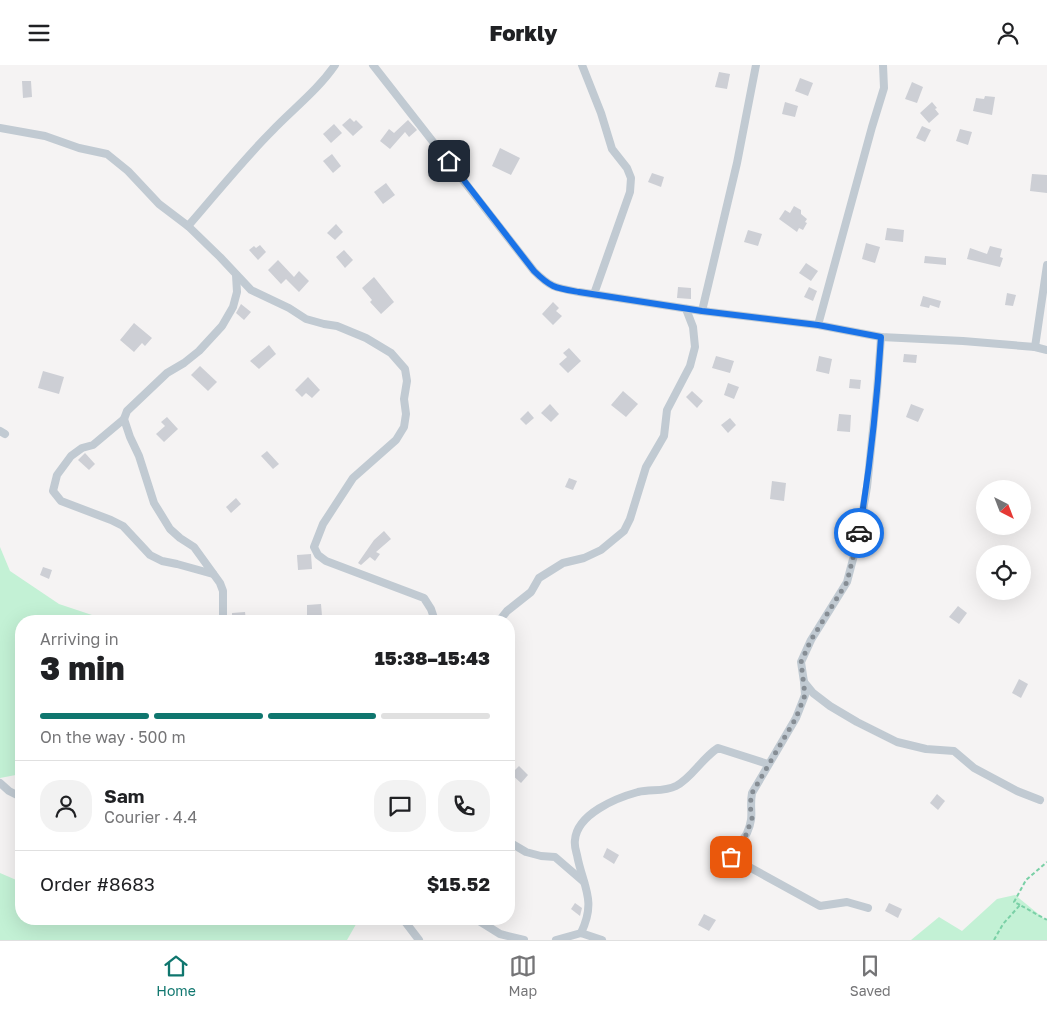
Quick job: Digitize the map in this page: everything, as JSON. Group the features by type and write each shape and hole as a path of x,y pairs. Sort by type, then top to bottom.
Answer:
{"street":[{"path":"188,226 248,157 312,93 335,65"},
{"path":"373,65 546,284 560,289 686,309 818,325 881,337 963,341 1035,347 1047,350"},
{"path":"582,65 601,113 612,149 627,168 631,177 630,192 594,294"},
{"path":"702,311 756,65"},
{"path":"818,325 884,88 883,65"},
{"path":"0,128 45,136 79,148 107,154 128,171 159,205 188,226 251,290 289,308 306,319 337,326 366,338 391,353 405,369 407,381 404,399 406,414 404,427 396,440 353,478 324,524 314,547 318,555 326,561 424,598 434,615"},
{"path":"1035,347 1047,265"},
{"path":"212,574 177,563 162,561 150,555 123,527 111,520 61,501 53,491 57,475 71,456 82,448 93,445 124,419 127,411 167,373 199,351 222,326 237,292 236,275"},
{"path":"504,615 531,592 539,578 562,563 584,558 601,550 624,531 630,519 646,467 664,436 667,409 690,366 695,347 693,327 686,309"},
{"path":"868,908 847,902 820,906 731,857 732,852 746,835 752,818 750,805 752,793 799,710 805,695 801,662 811,640 847,582 858,540 867,487 881,337"},
{"path":"124,419 154,503 170,529 194,547 220,583 223,591 223,615"},
{"path":"804,682 813,693 830,706 897,743 926,749 954,751 974,768 1017,791 1040,800"},
{"path":"582,933 588,919 589,904 575,840 582,822 592,812 639,792 661,791 677,786 709,754 718,748 768,764"},
{"path":"0,783 15,794"},
{"path":"515,846 526,852 555,857 584,882"},
{"path":"408,925 419,940"},
{"path":"486,925 500,934 524,940"},
{"path":"556,940 582,933 602,940"}],"path":[{"path":"1047,861 1026,880 1014,902 1047,921"},
{"path":"994,940 1003,924 1020,905"}],"green space":[{"path":"0,547 10,571 59,604 92,615 15,615 15,775 0,778"},
{"path":"0,873 15,879 15,925 356,925 347,940 0,940"},
{"path":"1015,895 1047,921 1047,940 911,940 939,917 962,931 997,899"}],"building":[{"path":"719,72 730,74 727,89 715,87"},
{"path":"800,78 813,83 808,96 795,91"},
{"path":"22,81 31,81 32,97 23,98"},
{"path":"912,82 923,87 917,103 905,99"},
{"path":"985,96 995,97 992,115 973,111 976,98 984,99"},
{"path":"785,102 798,106 795,117 782,114"},
{"path":"932,102 939,114 929,123 920,113"},
{"path":"350,118 354,122 356,120 363,127 353,136 342,125"},
{"path":"408,120 417,130 409,137 405,132 390,149 380,141 389,129 394,133"},
{"path":"334,124 342,133 331,143 323,134"},
{"path":"922,126 931,130 925,142 916,138"},
{"path":"960,129 972,132 968,145 956,141"},
{"path":"500,148 520,158 511,175 492,166"},
{"path":"332,154 341,166 333,173 323,161"},
{"path":"652,173 664,177 661,187 648,182"},
{"path":"1032,174 1047,175 1047,193 1030,191"},
{"path":"386,183 395,195 383,204 374,192"},
{"path":"794,206 801,210 801,214 807,219 803,230 799,228 797,232 779,219 785,210 790,213"},
{"path":"336,224 343,232 335,240 327,233"},
{"path":"887,228 904,230 903,242 885,240"},
{"path":"748,230 762,234 758,246 744,242"},
{"path":"866,243 880,247 875,263 862,259"},
{"path":"260,245 266,252 258,260 249,250 254,246 256,248"},
{"path":"990,246 1002,249 1000,257 1003,258 1000,267 967,259 970,248 987,254"},
{"path":"344,250 353,260 345,268 336,257"},
{"path":"925,256 946,258 946,265 924,263"},
{"path":"278,260 294,277 299,271 309,281 299,292 286,279 281,284 268,270"},
{"path":"806,263 818,271 811,281 799,273"},
{"path":"374,277 394,302 381,314 370,302 372,300 362,288"},
{"path":"678,287 691,288 691,299 677,298"},
{"path":"809,287 817,291 813,301 804,297"},
{"path":"1007,293 1016,295 1013,306 1005,305"},
{"path":"923,296 941,301 939,308 930,305 929,308 920,306"},
{"path":"553,302 559,308 556,311 562,316 553,325 542,314"},
{"path":"241,304 251,312 244,320 236,313"},
{"path":"134,323 152,338 145,346 142,343 134,352 120,340"},
{"path":"269,345 276,354 259,369 250,361"},
{"path":"569,348 581,361 568,373 559,364 567,357 563,353"},
{"path":"904,354 917,355 916,363 903,362"},
{"path":"716,356 734,361 730,373 712,368"},
{"path":"819,356 832,359 829,374 816,371"},
{"path":"200,366 217,382 208,391 191,375"},
{"path":"43,371 64,377 59,394 38,388"},
{"path":"308,377 320,390 312,398 306,393 302,397 295,390"},
{"path":"850,379 861,380 860,389 849,388"},
{"path":"728,383 739,387 734,399 724,395"},
{"path":"623,391 638,404 626,417 611,405"},
{"path":"692,391 703,401 697,408 686,397"},
{"path":"550,404 559,414 551,422 541,413"},
{"path":"911,404 924,409 918,422 906,417"},
{"path":"528,411 534,418 526,425 520,419"},
{"path":"839,414 851,415 850,432 837,431"},
{"path":"167,417 178,429 164,442 156,434 165,426 161,422"},
{"path":"730,418 736,425 728,433 721,425"},
{"path":"267,451 279,464 273,469 261,456"},
{"path":"85,453 95,464 89,470 78,460"},
{"path":"569,478 577,481 573,490 565,487"},
{"path":"772,481 786,483 784,501 770,499"},
{"path":"236,498 241,504 231,513 226,507"},
{"path":"384,531 391,539 376,552 380,554 375,561 370,557 361,565 358,563 374,540"},
{"path":"311,554 312,569 298,570 297,555"},
{"path":"43,567 52,570 49,579 40,575"},
{"path":"321,604 322,615 307,615 307,605"},
{"path":"958,606 967,613 959,624 949,617"},
{"path":"245,612 245,615 232,615 232,613"},
{"path":"1019,679 1028,684 1021,698 1012,693"},
{"path":"519,766 528,775 521,783 515,778 515,770"},
{"path":"937,794 945,801 938,810 930,803"},
{"path":"607,848 619,855 614,864 603,857"},
{"path":"575,903 582,908 580,916 571,909"},
{"path":"889,903 902,909 898,918 885,911"},
{"path":"704,914 716,920 709,931 698,925"}],"way so far":[{"path":"731,857 732,852 746,835 752,818 750,805 752,793 796,718 805,695 801,662 811,640 847,582 859,533"}],"route":[{"path":"449,161 491,217 546,284 560,289 702,311 818,325 881,337 867,487 859,533"}]}
